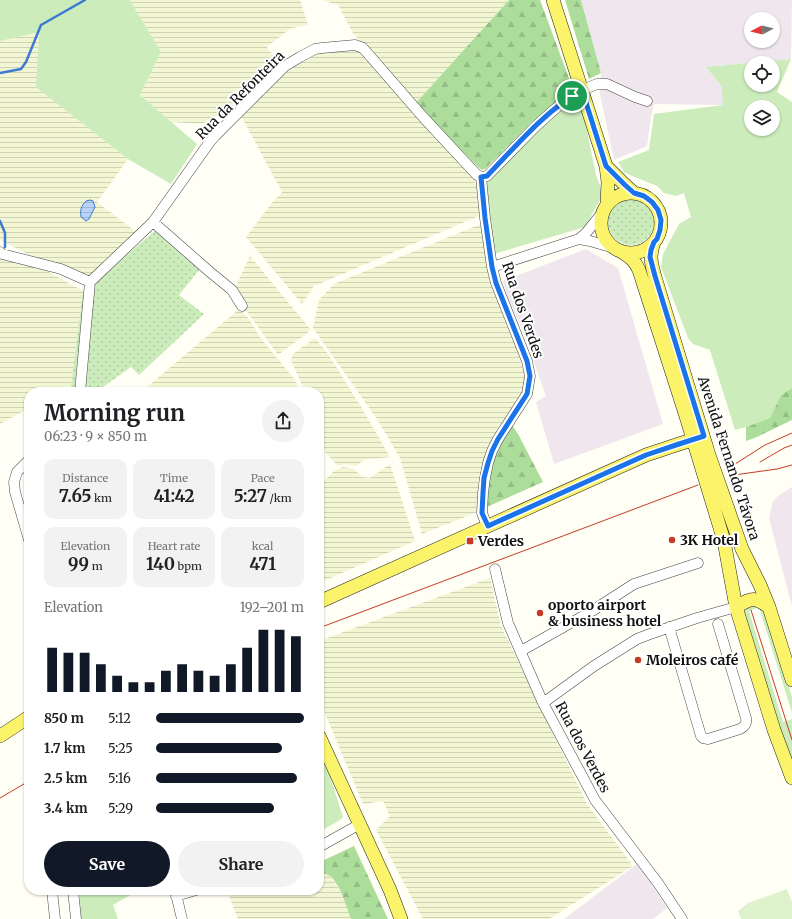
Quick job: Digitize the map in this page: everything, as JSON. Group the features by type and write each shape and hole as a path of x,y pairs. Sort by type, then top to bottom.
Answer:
{"main road":[{"path":"553,0 606,166 608,182 605,208 601,223 602,232 606,241 618,250 632,254 642,252 657,239 661,220 658,210 652,202 644,196 634,193 624,194 615,197 605,208"},
{"path":"606,166 634,193"},
{"name":"Avenida Fernando Távora","path":"654,242 650,257 724,541 736,607 774,730 792,778"},
{"name":"Avenida Fernando Távora","path":"618,250 636,263 639,270 669,363 698,438 709,455 740,543 769,607 792,680"},
{"path":"324,600 646,455 698,438"},
{"path":"736,607 744,602 754,599 759,600 769,607"},
{"path":"0,736 24,720"},
{"path":"324,747 390,890 401,919"},
{"path":"390,890 407,919"}],"street":[{"name":"Rua da Refonteira","path":"90,282 153,222 215,136 285,66 300,57 322,48 355,45 363,48 423,117 477,175 481,177"},
{"path":"481,177 487,176 536,126 564,101 582,90 597,84 607,84 634,97 647,101"},
{"name":"Rua dos Verdes","path":"481,177 492,267 496,283 527,361 530,376 527,394 498,439 488,463 484,478 482,513 488,526"},
{"path":"492,267 580,239 605,208"},
{"path":"153,222 232,290 242,306"},
{"path":"580,239 618,250"},
{"path":"0,252 2,254 61,269 90,282 80,387"},
{"path":"24,465 17,472 14,482 24,522"},
{"path":"521,651 592,612 634,584 698,563"},
{"name":"Rua dos Verdes","path":"495,569 508,623 544,703 595,800 658,884 682,919"},
{"path":"544,703 594,666 637,639 697,618 736,607"},
{"path":"670,627 701,736 708,739 740,729 747,723 718,624"},
{"path":"324,844 360,824"},
{"path":"53,895 55,919"},
{"path":"74,895 76,919"},
{"path":"176,895 181,918"}],"shaded area":[{"path":"581,0 792,0 791,59 780,60 780,56 744,56 744,63 706,67 725,91 724,105 654,104 647,146 614,160 600,94 601,73"},
{"path":"586,249 618,268 663,424 554,464 536,402 546,396 523,331 507,295 503,281"},
{"path":"792,487 792,606 769,518 773,501"},
{"path":"638,863 667,908 653,919 564,919"}],"green space":[{"path":"0,0 130,0 161,52 140,95 197,144 171,184 128,159 36,87 39,32 0,41"},
{"path":"130,0 300,0 308,25 291,28 267,47 279,65 247,101 202,124 171,122 140,95 161,52"},
{"path":"322,0 509,0 415,104 353,33 338,5"},
{"path":"509,0 540,0 570,81 570,87 568,92 532,122 485,169 482,170 415,104"},
{"path":"565,0 581,0 601,73 589,79"},
{"path":"39,31 37,87 128,159 97,202 139,234 83,282 0,240 0,41"},
{"path":"355,48 372,60 473,176 483,205 481,215 314,286 302,304 246,237 282,192 241,116 289,70 317,54"},
{"path":"791,59 780,85 780,60"},
{"path":"744,63 744,92 777,92 792,102 792,388 781,395 770,418 735,430 710,350 693,344 688,338 661,267 663,254 679,224 691,217 684,193 676,196 664,193 657,186 625,173 618,162 649,150 654,114 723,105 722,87 706,67"},
{"path":"565,105 582,106 596,175 603,194 585,227 494,254 482,182"},
{"path":"636,199 640,200 650,209 653,213 653,231 644,241 636,245 626,245 618,241 609,231 608,217 612,209 622,200"},
{"path":"483,223 505,312 525,376 524,390 496,431 491,447 480,511 422,534 400,458 377,419 313,328 319,300 334,284"},
{"path":"156,230 200,269 179,295 204,314 139,375 131,367 103,387 72,387 83,291"},
{"path":"250,256 311,330 278,355 233,292"},
{"path":"0,257 36,265 83,291 71,386 24,387 24,411 0,424"},
{"path":"237,311 241,311 247,316 260,337 295,380 298,387 147,387"},
{"path":"315,338 328,354 390,457 365,460 355,466 345,464 338,466 326,453 324,448 324,387 303,387 291,360 293,354"},
{"path":"792,388 792,420 746,441 746,427 770,418 781,395"},
{"path":"512,425 543,482 485,507 488,482 496,448"},
{"path":"390,464 415,541 324,581 324,481 333,472 343,467 354,469 362,477 370,478"},
{"path":"490,578 501,626 587,804 633,866 549,919 423,919 376,830 390,816 383,801 363,804 324,711 324,639"},
{"path":"747,605 763,607 792,697 792,713 759,607 749,611 783,722 792,719 792,764 779,730 744,613"},
{"path":"324,757 343,817 324,829"},
{"path":"354,846 388,919 351,919 343,896 337,885 330,876 324,873 324,860"},
{"path":"324,873 330,876 337,885 344,898 351,919 238,919 229,896 324,895"},
{"path":"787,889 792,902 792,919 741,919 738,911 748,903"},
{"path":"79,895 130,895 113,905 118,919 81,919"}],"water":[{"path":"90,200 93,201 95,207 89,219 86,221 81,217 81,210 84,203"}],"waterway":[{"path":"0,73 21,69 26,62 41,25 85,0"},
{"path":"0,221 5,233 5,247"}],"tram line":[{"path":"732,466 765,445 792,433"},
{"path":"760,462 792,445"},
{"path":"734,475 777,469 792,465"},
{"path":"324,626 698,485"},
{"path":"751,610 792,740"},
{"path":"0,798 24,784"}],"place":[{"name":"3K Hotel","path":"672,540"},
{"name":"Verdes","path":"470,541"},
{"name":"oporto airport & business hotel","path":"540,613"},
{"name":"Moleiros café","path":"638,660"}],"route":[{"path":"582,90 606,166 634,193 644,196 652,202 658,210 661,220 660,230 651,250 650,257 704,436 646,455 488,526 482,513 484,478 488,463 498,439 527,394 530,376 527,361 496,283 492,267 481,177 487,176 536,126 564,101 572,96 582,90"}]}
